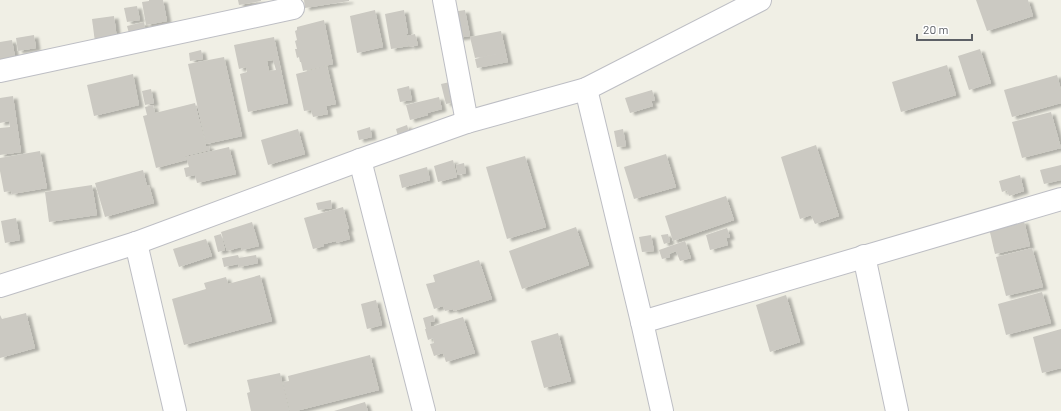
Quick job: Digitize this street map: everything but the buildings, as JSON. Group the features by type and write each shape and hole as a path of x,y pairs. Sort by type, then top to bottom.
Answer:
{"street":[{"path":"444,0 467,122"},
{"path":"0,286 136,243 467,122 586,89 760,0"},
{"path":"0,71 293,8"},
{"path":"586,89 662,411"},
{"path":"360,160 424,411"},
{"path":"642,322 1061,199"},
{"path":"136,243 175,411"},
{"path":"864,256 897,411"}]}
